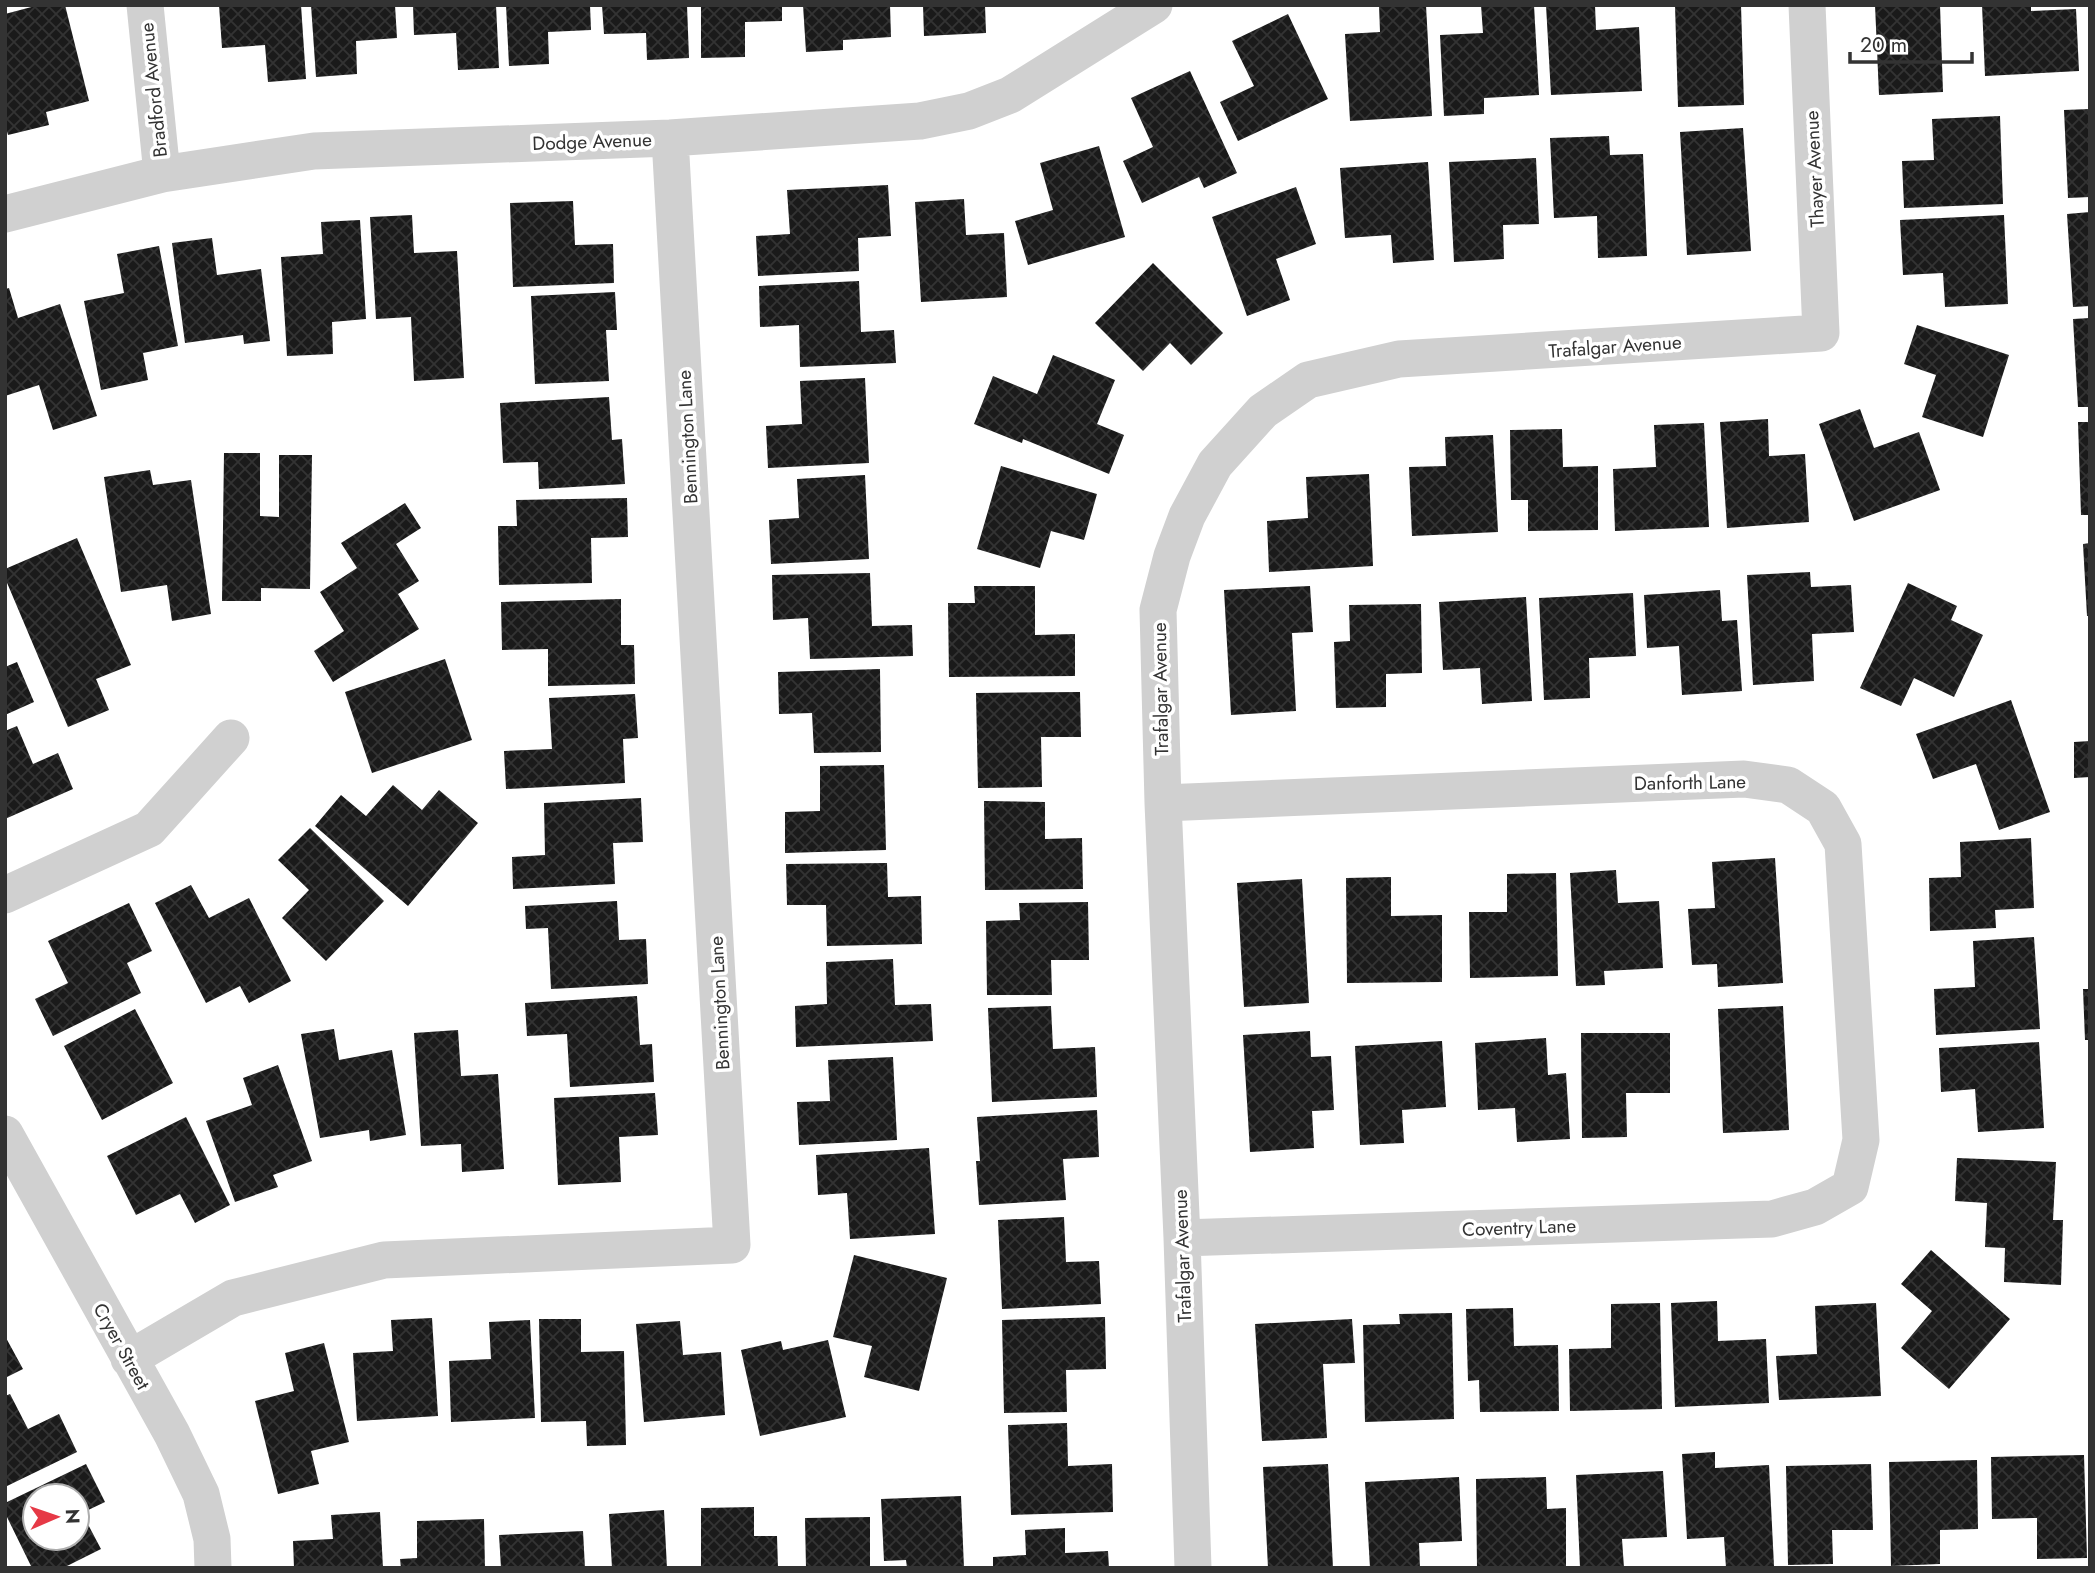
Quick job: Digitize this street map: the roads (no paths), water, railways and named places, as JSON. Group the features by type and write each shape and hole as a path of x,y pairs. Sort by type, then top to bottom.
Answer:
{"street":[{"name":"Bradford Avenue","path":"145,5 162,174"},
{"name":"Dodge Avenue","path":"5,214 162,174 314,151 670,138 920,121 969,111 1010,95 1154,5"},
{"name":"Thayer Avenue","path":"1807,5 1821,333"},
{"name":"Bennington Lane","path":"129,1359 233,1298 384,1260 732,1245 670,138"},
{"name":"Trafalgar Avenue","path":"1193,1568 1158,610 1169,567 1187,516 1215,464 1264,411 1308,380 1399,359 1821,333"},
{"path":"5,895 149,829 232,738"},
{"name":"Danforth Lane","path":"1163,803 1744,779 1788,785 1823,808 1843,844 1861,1140 1850,1187"},
{"name":"Cryer Street","path":"5,1134 172,1434 201,1494 212,1538 213,1568"},
{"name":"Coventry Lane","path":"1182,1238 1772,1219 1815,1207 1850,1187"}]}
